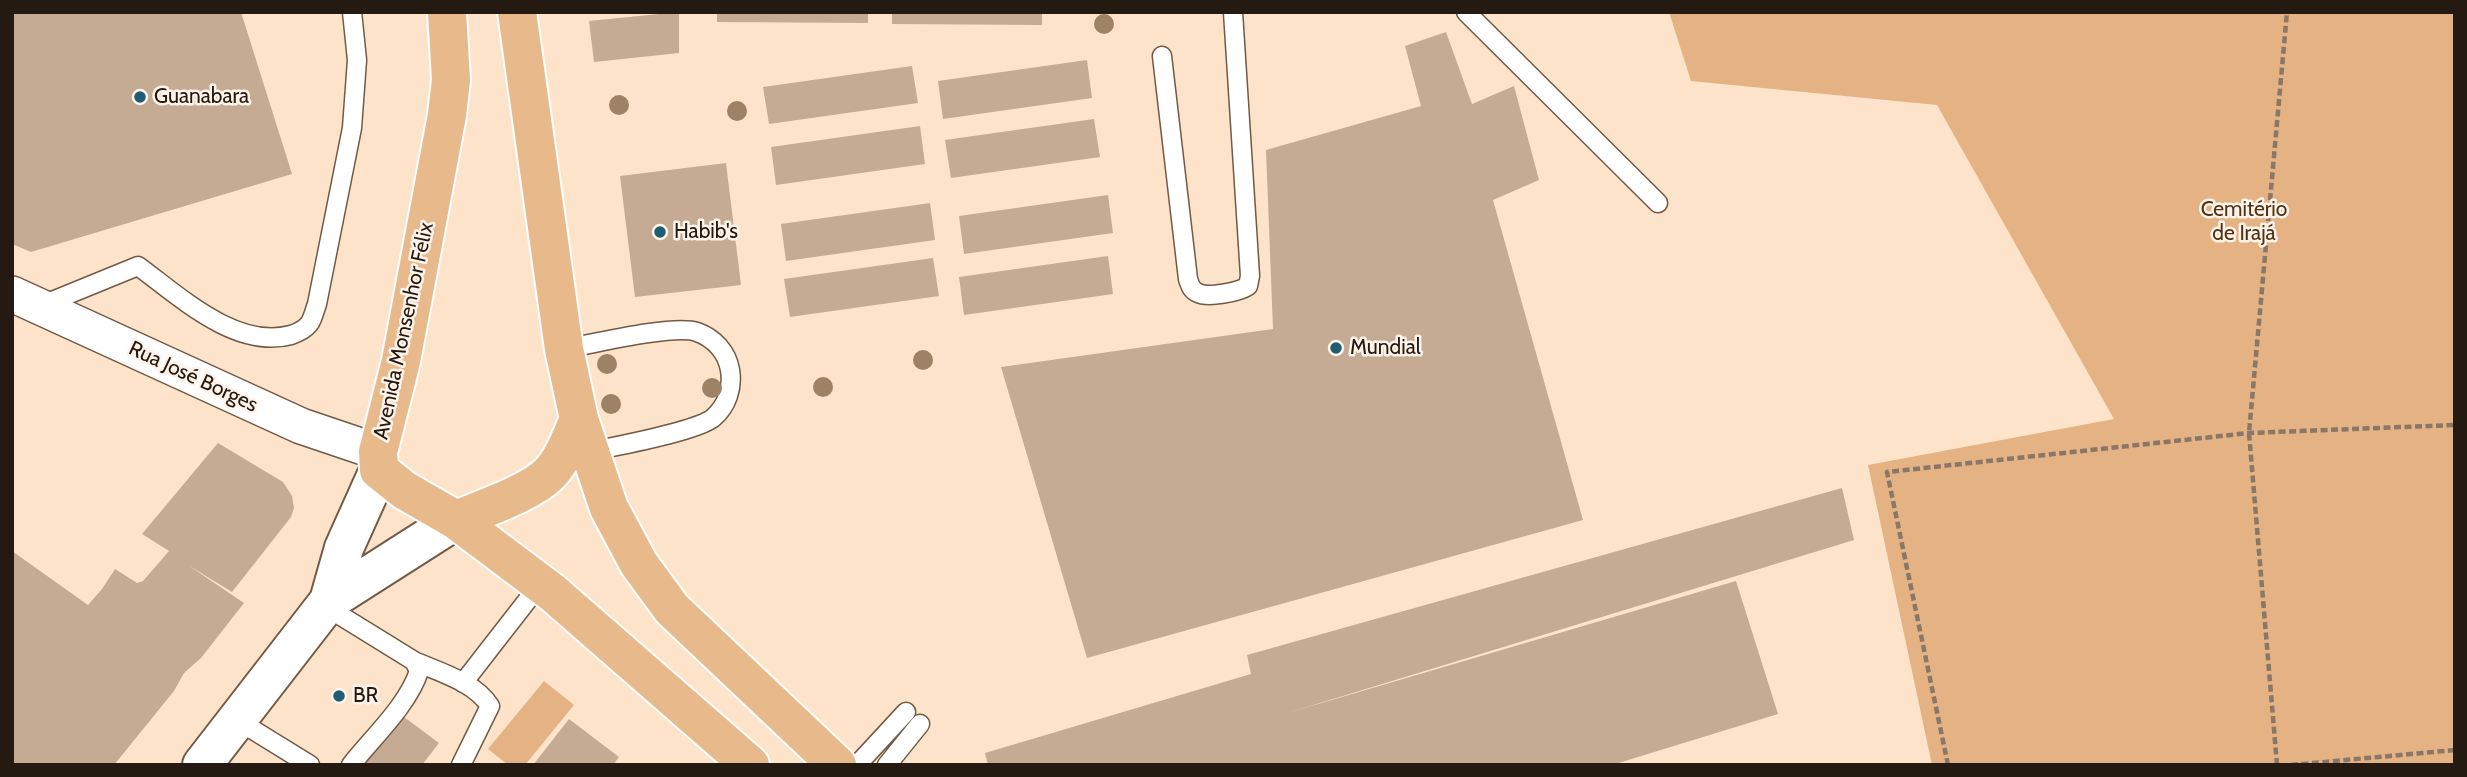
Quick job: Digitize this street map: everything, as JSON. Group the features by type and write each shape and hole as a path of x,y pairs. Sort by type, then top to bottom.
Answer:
{"main road":[{"name":"Avenida Monsenhor Félix","path":"447,12 451,80 447,115 401,361 378,461 404,490 456,520 540,584 750,765"},
{"path":"517,12 564,349 584,435 609,508 639,564 672,609 837,765"},
{"path":"202,765 327,603 456,520 523,491 550,474 567,448 584,435"},
{"path":"327,603 344,548 378,461"}],"street":[{"name":"Rua José Borges","path":"26,300 378,461"}],"lane":[{"path":"26,300 138,266 232,330 254,337 281,337 297,333 310,323 320,291 352,128 357,60 352,12"},
{"path":"1161,56 1191,288 1199,294 1240,292 1248,286 1250,276 1233,12"},
{"path":"1466,12 1658,203"},
{"path":"564,349 671,330 696,331 716,342 728,360 732,383 725,405 711,419 693,428 584,435"},
{"path":"463,683 540,584"},
{"path":"327,603 414,661 463,683 486,701 490,706 461,765"},
{"path":"351,765 414,685 419,671 414,661"},
{"path":"857,765 906,712"},
{"path":"237,720 310,765"},
{"path":"893,761 920,724"}],"path":[{"path":"2277,765 2249,433 2287,12"},
{"path":"1948,765 1886,472 2249,433 2455,425"},
{"path":"2291,765 2455,750"}],"green space":[{"name":"Cemitério de Irajá","path":"1669,12 2455,12 2455,765 1932,765 1868,465 2114,419 1937,105 1691,81"},
{"path":"544,681 574,705 525,765 508,765 488,749"}],"building":[{"name":"Guanabara","path":"12,12 241,12 292,174 31,252 12,244"},
{"path":"679,12 679,53 594,62 589,21"},
{"path":"717,12 868,12 868,23 717,22"},
{"path":"892,12 1042,12 1042,25 892,24"},
{"name":"Mundial","path":"1446,32 1472,104 1514,86 1539,180 1493,200 1583,520 1087,658 1001,367 1273,329 1266,150 1421,106 1405,46"},
{"path":"1087,60 1092,98 943,119 938,81"},
{"path":"912,66 918,103 769,124 763,87"},
{"path":"1094,119 1100,157 951,178 945,140"},
{"path":"920,126 925,164 776,185 771,147"},
{"path":"726,163 741,285 635,297 620,176"},
{"path":"1108,195 1113,233 964,254 959,216"},
{"path":"930,203 935,240 786,261 781,224"},
{"path":"1108,256 1113,294 964,315 959,277"},
{"path":"933,258 939,296 790,317 784,279"},
{"path":"218,443 283,482 292,496 294,508 291,517 232,592 188,565 244,603 201,658 184,673 174,691 114,765 12,765 12,551 88,605 115,569 137,583 143,581 169,551 142,534"},
{"path":"1842,488 1854,540 1284,714 1736,581 1778,714 1612,765 988,765 985,753 1251,674 1247,655"},
{"path":"396,711 439,743 422,765 356,765"},
{"path":"569,719 619,757 613,765 533,765"}],"place":[{"name":"Guanabara","path":"140,97"},
{"name":"Habib's","path":"660,232"},
{"name":"Mundial","path":"1336,348"},
{"name":"BR","path":"339,696"}]}
